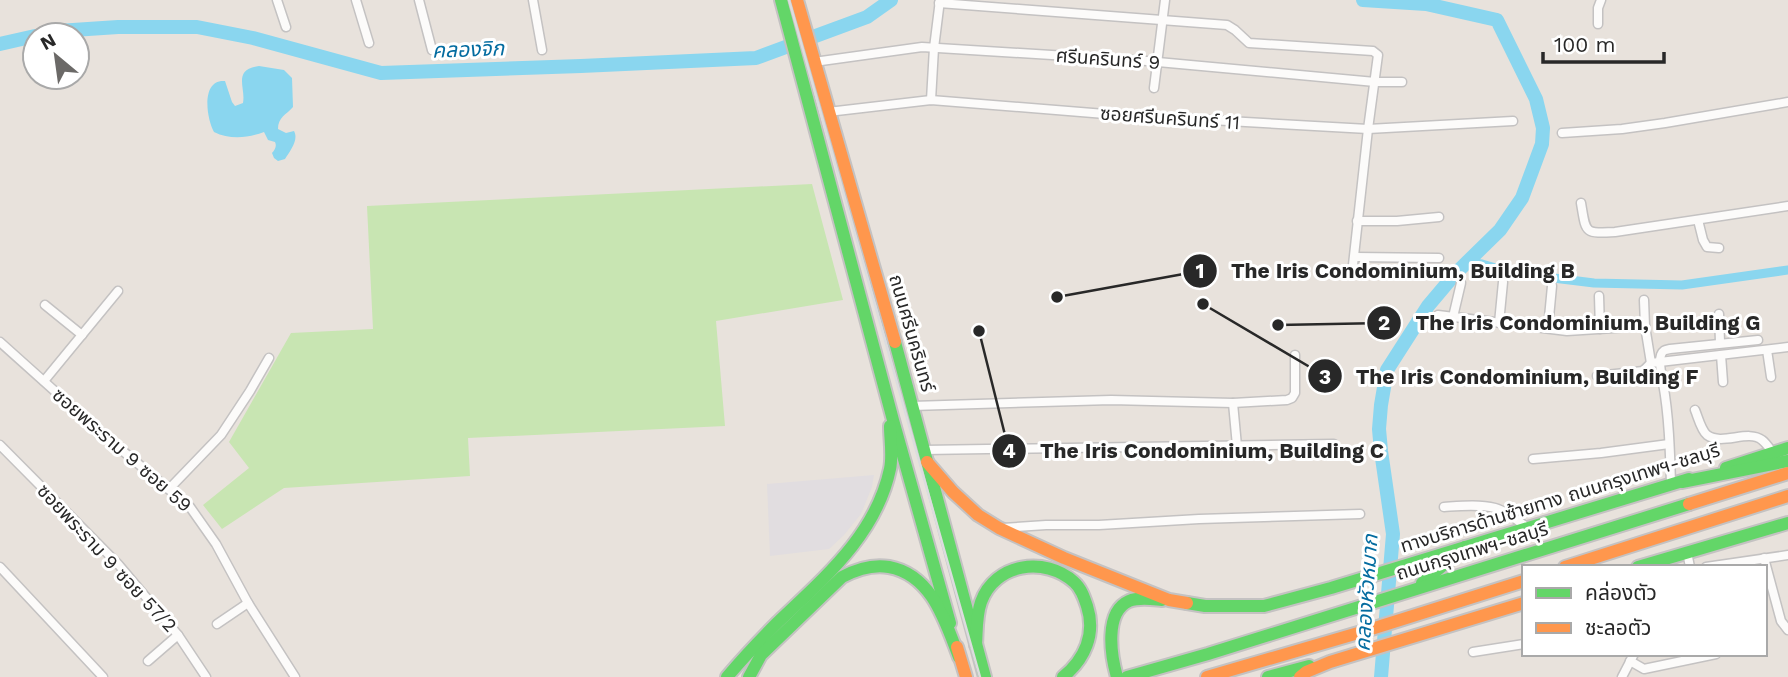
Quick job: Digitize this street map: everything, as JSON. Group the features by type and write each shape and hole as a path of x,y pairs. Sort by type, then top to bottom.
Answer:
{"main road":[{"name":"ถนนศรีนครินทร์","path":"781,0 966,677"},
{"name":"ถนนศรีนครินทร์","path":"797,0 912,406 985,677"},
{"path":"727,677 851,550 866,532 877,512 886,485 891,450 883,380"},
{"name":"ทางบริการด้านซ้ายทาง ถนนกรุงเทพฯ-ชลบุรี","path":"925,456 953,492 978,515 999,528 1064,558 1169,600 1205,606 1264,606 1418,562 1788,448"},
{"path":"1677,483 1788,461"},
{"name":"ถนนกรุงเทพฯ-ชลบุรี","path":"1127,677 1788,473"},
{"path":"1571,565 1788,496"},
{"path":"1645,565 1788,523"},
{"path":"1416,589 1465,547"},
{"path":"976,645 978,610 991,583 1000,574 1016,566 1034,565 1052,569 1073,580 1080,589 1091,620 1087,648 1078,663 1063,677"},
{"path":"749,677 761,655 842,578 855,569 871,566 897,567 916,577 938,605 959,657"},
{"path":"1211,676 1522,582"},
{"path":"1464,598 1522,589"},
{"path":"1116,677 1111,637 1116,617 1123,606 1138,599 1169,600"},
{"path":"1268,677 1330,662 1522,604"},
{"path":"1300,677 1330,662"}],"street":[{"path":"277,0 286,27"},
{"path":"356,0 369,43"},
{"path":"419,0 432,50"},
{"path":"533,0 541,50"},
{"path":"1032,0 1032,10"},
{"path":"1154,88 1165,0"},
{"path":"1598,24 1601,0"},
{"path":"931,100 940,2 1227,25 1249,43 1373,51 1378,55 1352,274"},
{"name":"ศรีนครินทร์ 9","path":"814,62 922,47 1158,62 1375,82 1402,82"},
{"name":"ซอยศรีนครินทร์ 11","path":"828,112 931,100 1132,116 1368,129 1513,121"},
{"path":"1562,133 1622,129 1788,102"},
{"path":"1581,203 1586,227 1595,233 1788,206"},
{"path":"1357,221 1439,217"},
{"path":"1698,220 1704,244 1707,247 1719,248"},
{"path":"1355,257 1439,258"},
{"path":"1499,323 1503,282"},
{"path":"1453,317 1461,283"},
{"path":"1548,328 1552,286"},
{"path":"44,381 118,290"},
{"path":"1599,296 1600,329"},
{"path":"1644,300 1645,326 1666,398 1669,444 1677,483"},
{"path":"45,305 82,335"},
{"path":"1720,314 1720,342"},
{"path":"1438,315 1567,331 1645,326"},
{"path":"1597,376 1643,371 1655,363 1665,350 1758,340"},
{"name":"ซอยพระราม 9 ซอย 59","path":"0,342 106,437 190,506 216,544 248,603 295,677"},
{"path":"1655,363 1788,347"},
{"path":"1767,350 1770,377"},
{"path":"912,406 1111,400 1233,403 1287,400 1295,393 1294,355"},
{"path":"1721,355 1723,382"},
{"path":"169,489 220,435 269,358"},
{"path":"1233,403 1237,446"},
{"path":"1695,410 1704,432 1709,437 1755,437 1761,439 1773,453"},
{"path":"925,456 1334,444"},
{"path":"1533,459 1669,444"},
{"name":"ซอยพระราม 9 ซอย 57/2","path":"0,445 118,564 178,635 206,677"},
{"path":"1444,507 1496,508 1508,513 1528,528"},
{"path":"999,528 1360,514"},
{"path":"1687,552 1689,565"},
{"path":"1719,565 1788,555"},
{"path":"1764,558 1766,565"},
{"path":"0,567 103,677"},
{"path":"1767,568 1782,621 1788,630"},
{"path":"217,624 248,603"},
{"path":"148,661 178,635"},
{"path":"1473,652 1522,644"},
{"path":"1622,677 1632,658 1644,669 1707,656"}],"shaded area":[{"path":"874,475 861,514 829,549 770,556 767,484"}],"green space":[{"path":"812,184 843,300 716,321 725,426 468,438 470,476 284,488 222,529 203,505 249,468 229,442 291,333 373,329 367,206"}],"water":[{"path":"259,66 284,70 292,78 293,107 281,119 278,129 286,133 294,131 295,138 285,159 278,161 272,153 275,142 268,140 264,132 245,137 226,136 214,132 209,117 208,100 212,86 225,81 235,106 243,103 243,75 251,68"}],"waterway":[{"name":"คลองจิก","path":"91,29 197,27 253,38 381,73 581,66 756,58 867,17 891,0"},
{"name":"คลองหัวหมาก","path":"1363,0 1426,4 1497,20 1536,99 1543,128 1542,144 1522,198 1500,230 1455,274 1428,306 1387,370 1379,429 1393,534 1381,677"},
{"name":"คลองจิก","path":"0,44 21,39"},
{"path":"1467,262 1513,273 1594,283 1682,285 1788,270"}],"railway":[{"path":"789,0 980,677"}],"traffic: fast":[{"path":"781,0 950,623"},
{"path":"895,342 985,677"},
{"path":"727,677 771,629 830,572 861,535 883,493 890,469 890,426"},
{"path":"1726,468 1788,448"},
{"path":"1682,482 1788,461"},
{"path":"1187,603 1205,606 1264,606 1689,479"},
{"path":"1127,677 1689,504"},
{"path":"1645,565 1788,523"},
{"path":"1422,583 1465,547"},
{"path":"749,677 761,655 842,577 871,567 889,567 916,579 935,602 959,657"},
{"path":"976,645 977,618 981,602 997,579 1022,568 1049,569 1076,584 1089,616 1087,645 1083,654 1063,677"},
{"path":"1117,677 1111,635 1116,615 1129,601 1162,600"},
{"path":"1268,677 1309,666"}],"traffic: slow":[{"path":"797,0 895,342"},
{"path":"927,462 978,515 999,528 1064,558 1169,600 1187,603"},
{"path":"1689,504 1788,473"},
{"path":"1571,565 1788,496"},
{"path":"1207,677 1522,582"},
{"path":"1300,677 1330,662 1522,604"},
{"path":"957,647 966,677"}],"place":[{"name":"The Iris Condominium, Building B","path":"1057,297"},
{"name":"The Iris Condominium, Building F","path":"1203,304"},
{"name":"The Iris Condominium, Building G","path":"1278,325"},
{"name":"The Iris Condominium, Building C","path":"979,331"}]}
